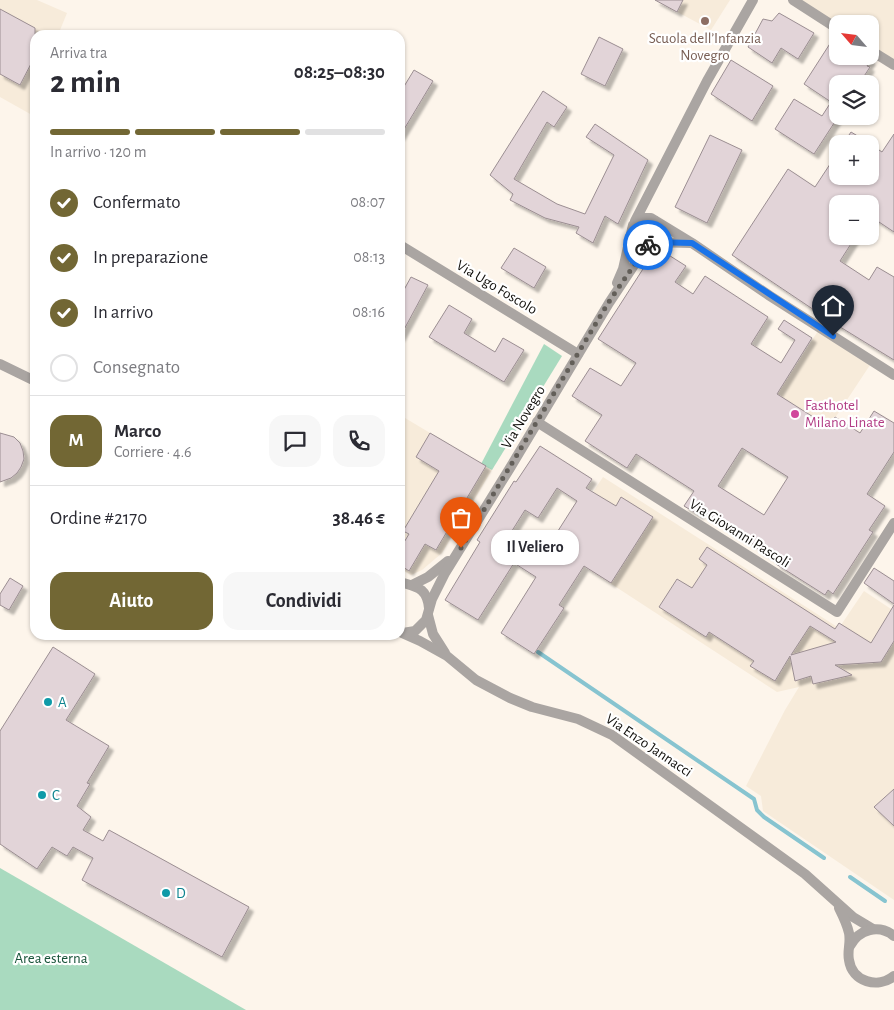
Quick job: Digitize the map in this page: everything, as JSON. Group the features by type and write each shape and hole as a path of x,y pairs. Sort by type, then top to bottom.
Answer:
{"street":[{"name":"Via Novegro","path":"610,300 623,269 633,227 707,81 753,0"},
{"path":"793,0 829,23"},
{"path":"879,56 894,65"},
{"name":"Via Novegro","path":"653,220 653,195 662,168"},
{"path":"692,243 642,244 636,241 633,235 633,227 642,217 653,220 692,243 770,296 894,375"},
{"path":"650,243 656,240 659,233 658,226 653,220"},
{"name":"Via Novegro","path":"405,633 418,629 425,622 440,582 610,300 650,243"},
{"name":"Via Ugo Foscolo","path":"405,248 578,354"},
{"path":"0,364 30,379"},
{"name":"Via Giovanni Pascoli","path":"537,422 837,612 894,523"},
{"name":"Via Novegro","path":"405,583 418,584 438,570 461,548"},
{"name":"Via Novegro","path":"405,584 424,594 428,602 429,612"},
{"path":"429,612 434,638 447,656"},
{"name":"Via Enzo Jannacci","path":"405,635 447,656 476,680 510,698 532,707 578,719 612,735 805,874 855,919 873,929 882,930 894,936"},
{"name":"Via Enzo Jannacci","path":"835,900 847,926 850,947 848,956 854,972 868,982 878,983 887,981 894,976"},
{"path":"850,947 854,939 861,933 873,929"}],"shaded area":[{"path":"0,0 37,0 67,13 60,30 30,30 30,114 0,97"},
{"name":"Scuola dell’Infanzia Novegro","path":"655,0 730,0 711,30"},
{"path":"793,0 894,0 894,65 879,56 879,15 829,15 829,19"},
{"path":"820,328 872,362 829,427 801,485 742,448"},
{"path":"405,418 492,470 442,553 422,570 411,575 405,572"},
{"path":"603,477 839,628 864,591 891,609 894,617 894,900 763,811 761,796 746,786 799,687 777,692 593,572 600,561 563,538"}],"green space":[{"path":"544,344 562,356 492,470 481,464"},
{"name":"Area esterna","path":"0,868 246,1010 0,1010"}],"building":[{"path":"655,0 683,0 677,12"},
{"path":"0,9 35,28 35,30 30,30 30,66 20,85 0,74"},
{"path":"779,13 814,33 798,59 781,48 772,63 748,47 763,19 772,21"},
{"path":"599,37 623,49 605,86 581,74"},
{"path":"829,45 829,65 868,65 870,67 865,75 829,75 829,101 804,84"},
{"path":"731,60 773,86 752,121 711,94"},
{"path":"414,70 433,81 405,128 405,85"},
{"path":"543,91 567,107 554,127 547,122 514,179 557,204 585,214 614,155 586,137 595,124 648,160 618,224 605,216 593,243 576,233 579,227 545,218 510,200 513,194 490,175"},
{"path":"794,99 822,116 829,105 829,125 833,125 814,154 775,129"},
{"path":"894,134 894,232 879,222 879,195 829,195 829,245 850,245 840,261 869,280 877,267 894,277 894,360 832,322 732,255 788,169 815,187 829,166 829,185 879,185 879,150 882,152"},
{"path":"710,135 742,150 707,223 675,207"},
{"path":"514,248 546,267 534,288 501,268"},
{"path":"667,254 686,266 675,282 693,294 705,276 768,317 751,344 781,363 795,340 778,329 784,320 812,338 777,394 829,427 835,417 860,433 874,411 894,423 894,452 867,494 885,506 869,530 873,532 833,594 828,590 825,595 776,564 778,561 702,510 699,515 684,506 694,491 636,454 627,468 585,441 602,415 572,396 590,368 621,386 636,363 598,339 650,258","holes":["742,448 788,477 764,515 718,486"]},
{"path":"411,277 428,285 405,328 405,288"},
{"path":"449,305 472,319 464,333 495,352 503,338 524,350 504,382 429,337"},
{"path":"0,433 14,437 20,443 24,459 17,473 11,478 0,482"},
{"path":"430,433 486,466 436,550 425,544 409,571 405,568 405,541 409,534 405,532 405,528 439,471 416,457"},
{"path":"540,446 592,479 586,488 616,506 621,497 653,517 611,583 584,566 559,605 564,608 534,654 501,633 536,577 514,563 478,620 445,600 480,542 477,540 514,481 516,482","holes":["557,488 577,501 556,534 571,543 558,564 510,534 525,510 538,518"]},
{"path":"707,547 835,629 839,623 871,643 894,605 894,641 881,662 835,665 852,675 813,684 811,676 795,681 790,656 775,681 750,666 754,661 709,632 706,637 659,607 677,579 692,588 707,565 699,559","holes":["810,626 836,642 791,655"]},
{"path":"874,568 894,581 894,604 864,583"},
{"path":"10,578 23,586 9,610 0,605 0,594"},
{"path":"53,647 95,674 66,720 109,746 87,783 90,784 77,806 91,817 83,830 103,841 109,830 249,907 222,957 82,880 93,858 73,847 67,856 52,847 37,869 0,844 0,731"},
{"path":"894,789 894,826 874,807"}],"waterway":[{"path":"538,652 754,799 757,810 764,817 824,858"},
{"path":"850,877 885,901"}],"way so far":[{"path":"461,548 610,300 648,245"}],"place":[{"name":"Scuola dell’Infanzia Novegro","path":"705,21"},
{"name":"Fasthotel Milano Linate","path":"795,414"},
{"name":"Il Veliero","path":"461,548"},
{"name":"A","path":"48,702"},
{"name":"C","path":"42,795"},
{"name":"D","path":"166,893"}],"route":[{"path":"648,245 652,242 692,243 833,336"}]}
